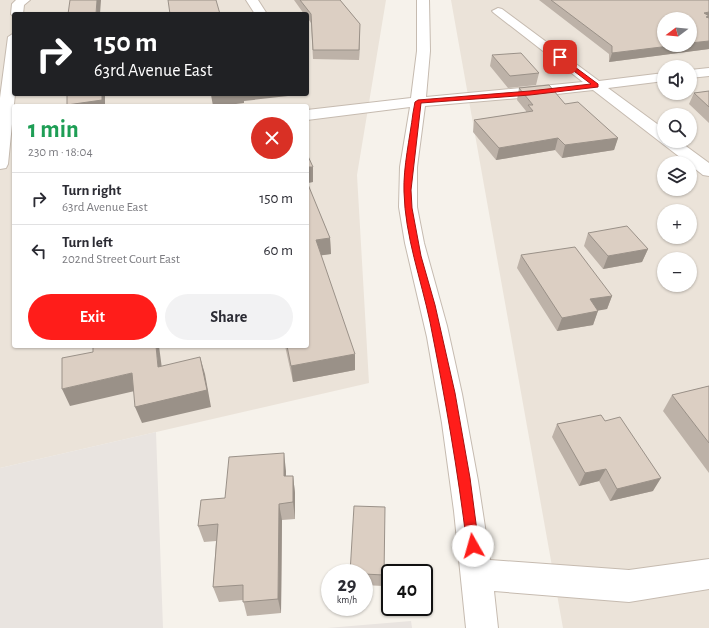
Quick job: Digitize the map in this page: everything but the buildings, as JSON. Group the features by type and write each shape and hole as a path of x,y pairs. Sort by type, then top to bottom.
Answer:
{"street":[{"path":"16,12 18,4 24,0"},
{"path":"252,0 260,12"},
{"path":"423,0 425,17 423,64 409,167 407,190 408,208 417,256 431,305 450,393 464,478 482,628"},
{"path":"498,11 657,132"},
{"path":"4,156 12,61"},
{"path":"697,73 709,72"},
{"path":"309,115 418,102 530,93 657,78"},
{"path":"678,148 709,171"},
{"path":"476,574 629,586 709,574"}],"shaded area":[{"path":"0,0 386,0 357,175 369,383 0,468"},
{"path":"451,0 709,0 709,628 563,628"},
{"path":"156,432 163,628 0,628 0,468"},
{"path":"411,621 412,628 327,628"}],"route":[{"path":"473,546 464,478 450,393 431,305 417,256 408,208 407,190 416,113 418,102 530,93 596,85 560,57"}]}
